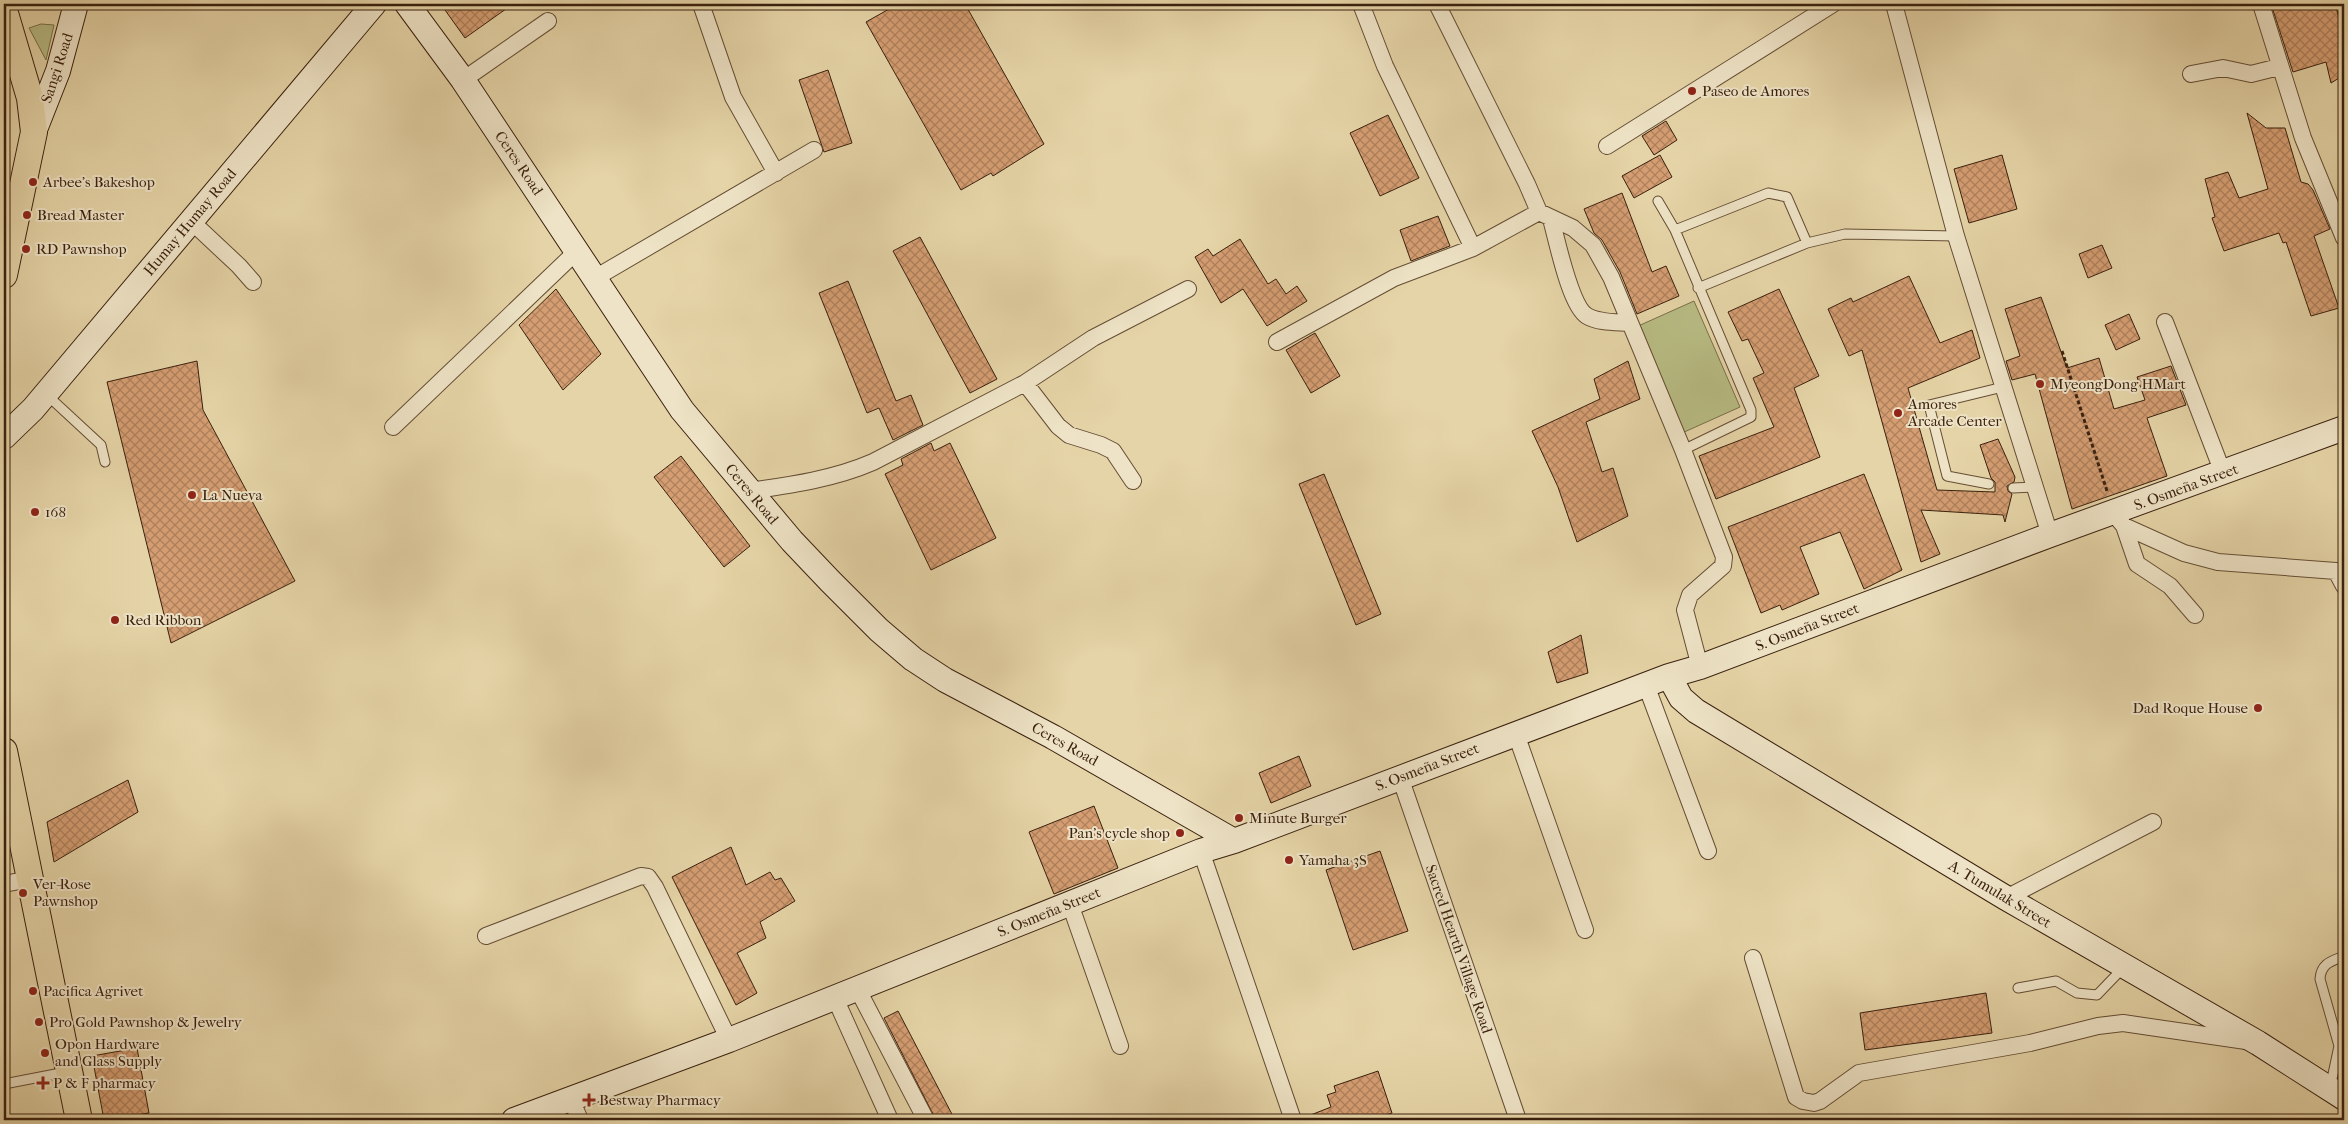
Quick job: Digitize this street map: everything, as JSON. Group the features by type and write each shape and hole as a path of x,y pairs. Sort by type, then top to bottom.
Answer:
{"main road":[{"path":"4,10 30,98 34,132 7,245 4,275"},
{"path":"4,751 79,1120"}],"street":[{"name":"Sangi Road","path":"34,132 58,71 76,4"},
{"name":"Humay Humay Road","path":"4,437 33,409 374,4"},
{"name":"Ceres Road","path":"407,4 463,80 682,410 749,491 830,581 879,630 913,659 945,680 1053,737 1234,841"},
{"path":"701,4 733,97 776,173"},
{"path":"1361,4 1385,66 1472,248"},
{"path":"1437,4 1527,184 1545,216 1575,302 1586,316 1604,321 1629,323"},
{"path":"1606,146 1833,4"},
{"path":"1894,4 1956,236 2050,535"},
{"path":"2261,4 2279,67 2303,138 2344,238"},
{"path":"463,80 548,21"},
{"path":"2191,74 2223,68 2251,74 2279,67"},
{"path":"595,278 814,150"},
{"path":"1278,342 1394,278 1472,248 1545,216 1573,228 1593,245 1610,277 1683,450 1724,557 1723,566 1690,595 1685,610 1700,667"},
{"path":"191,221 239,266 252,282"},
{"path":"393,427 577,251"},
{"path":"749,491 798,484 854,470 1025,383 1093,338 1188,289"},
{"path":"2165,322 2223,473"},
{"path":"1025,383 1058,426 1069,435 1101,445 1113,451 1133,481"},
{"name":"S. Osmeña Street","path":"514,1120 729,1040 1201,851 1234,841 1669,676 1700,667 2050,535 2119,520 2223,473 2344,428"},
{"path":"2119,520 2184,553 2218,562 2336,571 2344,586"},
{"path":"2119,520 2137,564 2170,586 2195,615"},
{"name":"A. Tumulak Street","path":"1669,676 1681,698 1696,711 2123,968 2258,1044 2337,1093"},
{"path":"1646,685 1708,851"},
{"path":"1516,734 1585,930"},
{"name":"Sacred Hearth Village Road","path":"1400,777 1518,1120"},
{"path":"2006,898 2153,822"},
{"path":"1201,851 1293,1120"},
{"path":"486,936 641,876 648,877 655,887 729,1040"},
{"path":"4,884 30,879"},
{"path":"1070,904 1120,1046"},
{"path":"1753,958 1796,1097 1804,1101 1820,1101 1859,1073 1867,1071 2030,1043 2115,1024 2123,1023 2194,1032 2258,1044"},
{"path":"857,988 926,1120"},
{"path":"835,998 890,1120"},
{"path":"571,1099 580,1120"}],"lane":[{"path":"1675,230 1768,193 1787,197 1807,243"},
{"path":"1658,201 1675,230 1751,410 1750,417 1683,450"},
{"path":"1698,288 1807,243 1856,233 1956,236"},
{"path":"1989,484 1947,476 1929,405 2003,387"},
{"path":"45,393 101,445 105,462"},
{"path":"2013,488 2035,487"},
{"path":"2337,1093 2339,1046 2320,979 2321,971 2325,964 2344,956"},
{"path":"2018,988 2056,981 2077,993 2092,996 2097,995 2123,968"},
{"path":"4,1084 69,1072"}],"path":[{"path":"2062,351 2119,520"}],"green space":[{"path":"41,24 54,25 46,60 29,28"},
{"path":"1694,301 1740,407 1682,433 1636,327"}],"building":[{"path":"454,4 513,4 465,38 445,10"},
{"path":"898,4 965,4 1044,144 993,176 991,173 961,190 866,22"},
{"path":"2271,4 2335,4 2344,35 2344,75 2331,83 2326,62 2293,72"},
{"path":"828,70 852,143 824,152 799,80"},
{"path":"2247,113 2266,128 2285,128 2301,182 2308,184 2313,190 2330,229 2314,236 2339,308 2311,316 2286,242 2283,243 2279,233 2224,251 2212,218 2215,217 2205,179 2228,172 2239,198 2268,189"},
{"path":"1388,115 1419,178 1380,196 1350,133"},
{"path":"1666,121 1677,140 1654,155 1642,136"},
{"path":"1660,155 1672,177 1634,198 1622,176"},
{"path":"2002,155 2017,209 1969,223 1954,169"},
{"path":"1622,193 1652,272 1666,266 1679,296 1637,314 1620,272 1602,240 1594,233 1584,209"},
{"path":"1438,216 1450,246 1411,261 1400,230"},
{"path":"920,237 997,379 970,393 893,251"},
{"path":"1240,239 1268,284 1276,279 1286,294 1297,286 1307,301 1267,326 1243,289 1221,303 1195,257 1208,249 1213,256"},
{"path":"2102,245 2112,268 2088,278 2079,254"},
{"path":"1909,276 1940,343 1972,330 1980,358 1908,388 1937,490 1995,492 1995,482 1991,478 1980,445 1998,439 2015,477 2014,482 2007,486 2008,491 2012,494 2005,522 2003,515 1921,510 1940,554 1921,562 1862,350 1849,356 1828,309 1851,298 1853,302"},
{"path":"848,281 896,401 911,395 923,425 893,440 879,408 867,413 819,293"},
{"path":"556,289 601,354 563,390 519,325"},
{"path":"1779,289 1819,376 1794,388 1820,457 1716,499 1699,456 1774,427 1753,378 1764,373 1748,339 1742,341 1728,312"},
{"path":"2041,297 2067,368 2099,358 2114,409 2145,400 2137,377 2171,366 2186,405 2147,418 2167,476 2072,509 2035,374 2012,380 2006,361 2020,356 2005,309"},
{"path":"2129,314 2140,339 2116,350 2105,325"},
{"path":"1315,333 1340,376 1311,393 1286,350"},
{"name":"La Nueva","path":"197,361 203,410 295,581 171,643 107,382"},
{"path":"1628,361 1640,399 1586,422 1602,472 1613,468 1628,516 1577,542 1558,487 1532,431 1600,399 1594,379"},
{"path":"931,443 934,451 950,443 996,538 931,570 885,474 903,465 901,459"},
{"path":"681,456 750,546 724,567 654,477"},
{"path":"1324,474 1381,614 1356,625 1299,484"},
{"path":"1864,474 1902,570 1864,589 1840,532 1800,547 1819,594 1782,610 1780,605 1761,613 1728,527"},
{"path":"1581,635 1588,673 1557,683 1548,652"},
{"path":"1299,756 1311,786 1271,803 1259,773"},
{"path":"128,780 138,812 54,862 47,822"},
{"path":"1094,806 1118,868 1054,894 1029,832"},
{"path":"731,847 746,885 770,872 775,880 781,878 795,901 760,922 766,938 737,953 757,993 736,1005 672,877"},
{"path":"1380,851 1408,931 1353,950 1326,870"},
{"path":"1986,993 1992,1033 1865,1050 1860,1013"},
{"path":"898,1011 955,1120 936,1120 884,1018"},
{"path":"137,1048 149,1113 104,1120 92,1056"},
{"path":"1378,1071 1392,1113 1370,1120 1303,1120 1303,1118 1331,1107 1327,1095 1336,1092 1334,1086"}],"place":[{"name":"Paseo de Amores","path":"1692,91"},
{"name":"Arbee's Bakeshop","path":"33,182"},
{"name":"Bread Master","path":"27,215"},
{"name":"RD Pawnshop","path":"26,249"},
{"name":"MyeongDong HMart","path":"2040,384"},
{"name":"Amores Arcade Center","path":"1898,413"},
{"name":"La Nueva","path":"192,495"},
{"name":"168","path":"35,512"},
{"name":"Red Ribbon","path":"115,620"},
{"name":"Dad Roque House","path":"2258,708"},
{"name":"Minute Burger","path":"1239,818"},
{"name":"Pan's cycle shop","path":"1180,833"},
{"name":"Yamaha 3S","path":"1289,860"},
{"name":"Ver-Rose Pawnshop","path":"23,893"},
{"name":"Pacifica Agrivet","path":"33,991"},
{"name":"Pro Gold Pawnshop & Jewelry","path":"39,1022"},
{"name":"Opon Hardware and Glass Supply","path":"45,1053"},
{"name":"P & F pharmacy","path":"43,1083"},
{"name":"Bestway Pharmacy","path":"589,1100"}]}
